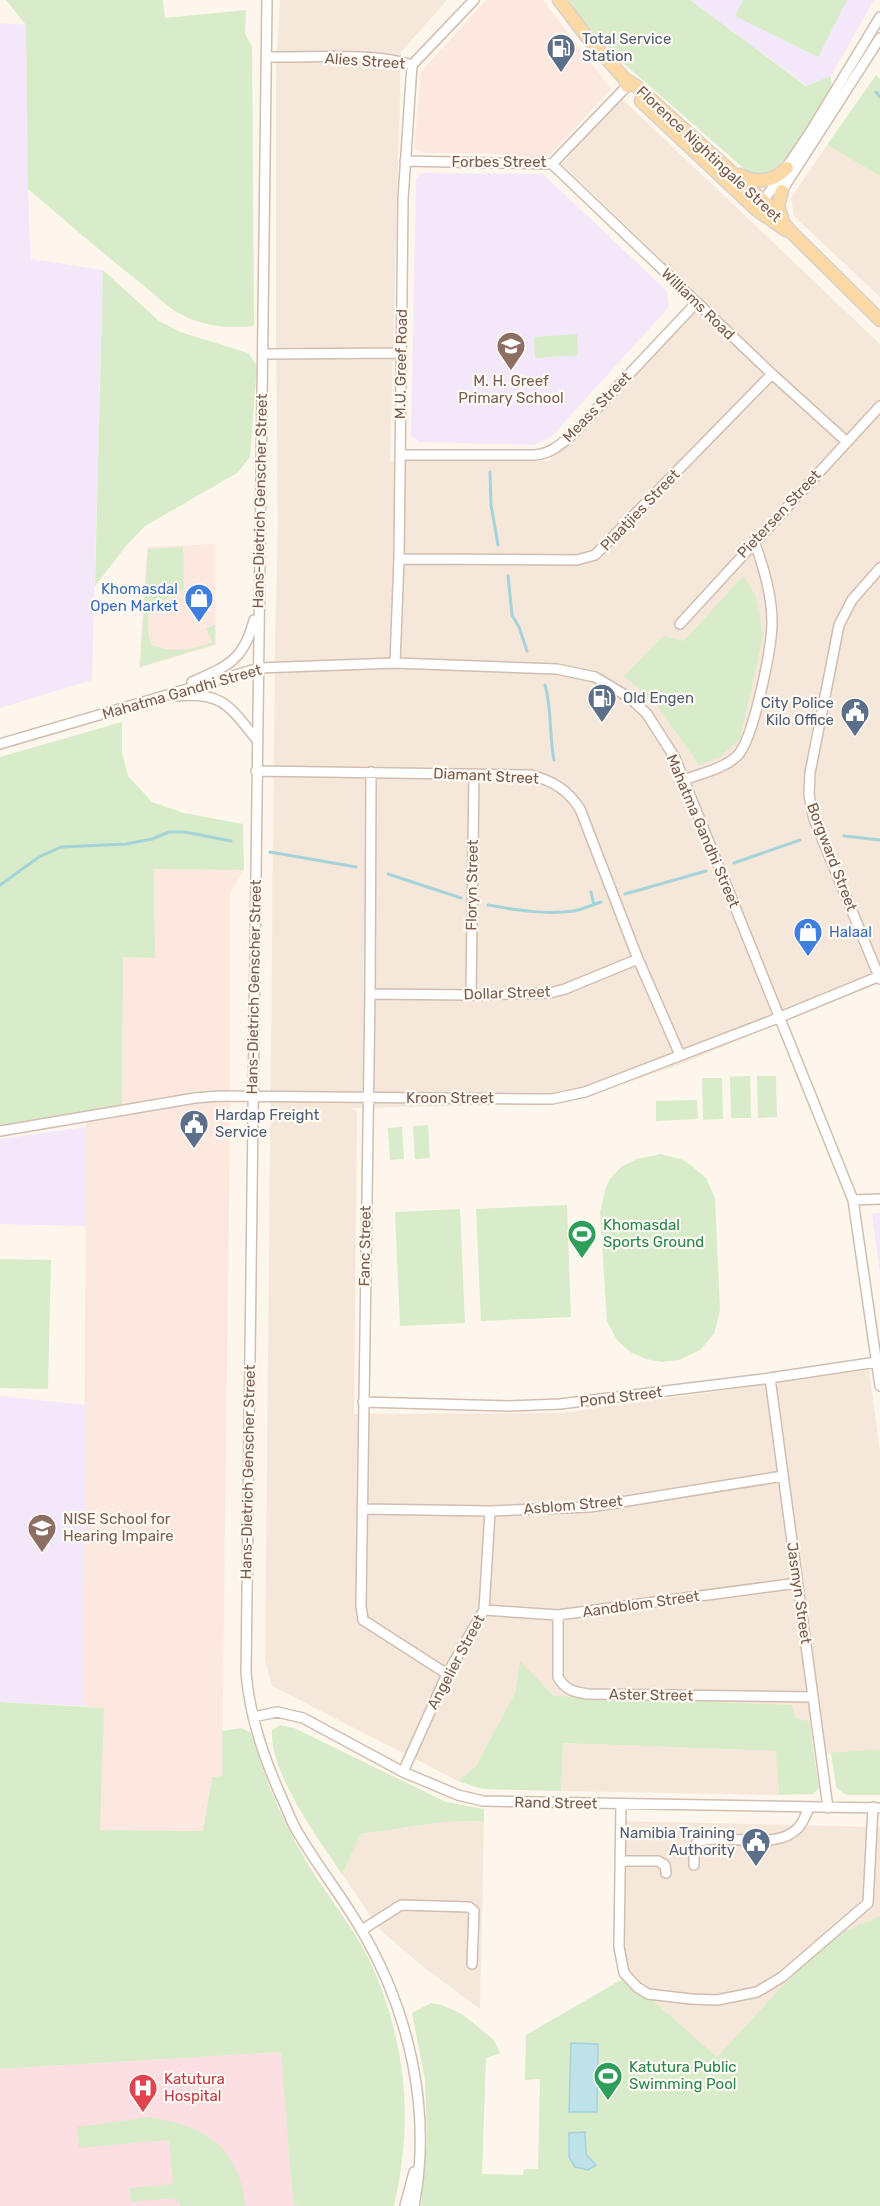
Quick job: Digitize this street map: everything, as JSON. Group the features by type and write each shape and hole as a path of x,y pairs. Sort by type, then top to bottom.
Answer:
{"main road":[{"name":"Florence Nightingale Street","path":"559,0 587,37 700,159 791,232 880,320"},
{"name":"Florence Nightingale Street","path":"627,82 724,165 764,209 783,220 791,232"},
{"path":"724,165 748,180 758,182 771,178 788,168"},
{"path":"782,190 778,206 783,220"}],"street":[{"name":"Hans-Dietrich Genscher Street","path":"267,0 264,354 256,771 247,1682 253,1717 269,1770 295,1827 362,1930 392,1989 405,2031 418,2093 420,2150 414,2206"},
{"name":"Alies Street","path":"266,57 374,58 412,64 474,0"},
{"path":"764,209 880,17"},
{"path":"764,209 782,190 880,38"},
{"name":"M.U. Greef Road","path":"395,663 399,559 405,161 412,64"},
{"name":"Forbes Street","path":"405,161 552,164 627,82"},
{"name":"Williams Road","path":"552,164 772,374 847,442"},
{"name":"Meass Street","path":"400,455 543,455 551,451 573,434 697,302"},
{"path":"264,354 402,353"},
{"name":"Plaatjies Street","path":"399,559 577,560 595,555 772,374"},
{"name":"Pietersen Street","path":"680,624 754,540 880,406"},
{"path":"684,780 729,763 744,747 749,737 764,673 772,623 762,567 754,540"},
{"name":"Borgward Street","path":"880,568 852,600 839,625 810,773 809,795 814,819 880,977"},
{"path":"157,697 215,672 233,661 249,641 258,607"},
{"name":"Mahatma Gandhi Street","path":"0,744 259,668 395,663 557,669 596,677 630,698 647,714 675,758 854,1200 880,1386"},
{"path":"157,697 204,695 215,699 235,711 257,740"},
{"name":"Diamant Street","path":"256,771 531,775 547,779 572,796 580,809 638,959 681,1055"},
{"name":"Fanc Street","path":"371,772 361,1606 363,1620 447,1674"},
{"name":"Floryn Street","path":"471,995 474,774"},
{"name":"Dollar Street","path":"370,994 550,993 638,959"},
{"name":"Kroon Street","path":"0,1131 195,1098 552,1099 585,1092 880,977"},
{"path":"854,1200 880,1199"},
{"name":"Pond Street","path":"363,1402 509,1406 560,1404 770,1378 877,1362"},
{"name":"Jasmyn Street","path":"770,1378 828,1808"},
{"name":"Asblom Street","path":"362,1509 490,1511 590,1507 783,1476"},
{"name":"Angelier Street","path":"403,1772 447,1674 484,1610 490,1511"},
{"name":"Aandblom Street","path":"484,1610 558,1615 797,1583"},
{"name":"Aster Street","path":"558,1615 558,1677 569,1690 588,1694 813,1697"},
{"name":"Rand Street","path":"253,1717 277,1712 303,1718 403,1772 458,1795 483,1802 877,1808"},
{"path":"621,1804 619,1947 624,1973 637,1987 648,1994 699,2000 717,2000 758,1992 782,1977 868,1903 875,1868 877,1808"},
{"path":"694,1865 694,1847 703,1839 754,1840 785,1836 799,1827 809,1808"},
{"path":"620,1861 658,1861 665,1865 666,1873"},
{"path":"362,1930 401,1905 469,1907 474,1911 472,1964"},
{"name":"Hans-Dietrich Genscher Street","path":"405,2206 420,2150"}],"shaded area":[{"path":"280,0 447,0 401,52 390,461 549,461 702,298 562,164 621,98 880,344 880,979 685,1063 569,1102 352,1108 357,1112 354,1414 562,1413 869,1370 880,1452 880,1749 815,1755 809,1721 795,1719 792,1705 554,1696 520,1662 515,1693 476,1766 458,1781 272,1686 265,1660 278,524 276,67"},
{"path":"486,0 543,0 611,89 550,155 537,158 481,153 423,153 414,148 421,72"},
{"path":"690,0 874,0 831,76 807,86"},
{"path":"0,23 26,25 31,259 103,270 92,680 0,708"},
{"path":"827,145 880,176 880,297 794,216 791,198"},
{"name":"M. H. Greef Primary School","path":"421,173 543,174 667,291 669,307 551,437 534,445 419,442 411,436 416,179"},
{"path":"215,544 216,645 139,668 147,547"},
{"path":"154,868 244,870 230,893 230,1122 222,1776 212,1777 203,1831 99,1830 104,1709 83,1706 86,1117 122,1110 123,957 155,957"},
{"path":"86,1127 86,1226 0,1224 0,1139"},
{"path":"880,1213 880,1273 872,1214"},
{"name":"NISE School for Hearing Impaire","path":"0,1396 86,1405 83,1706 0,1702"},
{"path":"563,1743 777,1751 779,1795 561,1791"},
{"path":"484,1821 480,2009 425,1968 380,1930 342,1874 361,1834 443,1822"},
{"path":"618,1821 880,1827 880,1916 825,1940 717,2057 626,1977 620,1932"},
{"name":"Katutura Hospital","path":"282,2052 293,2204 299,2206 0,2206 0,2069"}],"green space":[{"path":"6,0 163,0 165,18 246,10 245,34 252,46 254,326 226,327 208,324 176,312 28,189 26,25"},
{"path":"569,0 690,0 806,86 831,76 831,90 804,134 777,169 765,174 748,172 622,62 586,25"},
{"path":"743,0 847,0 818,57 735,16"},
{"path":"876,75 880,79 880,176 827,145"},
{"path":"103,270 159,321 180,332 248,353 257,366 250,457 237,473 145,526 95,586"},
{"path":"577,334 578,355 535,358 534,337"},
{"path":"183,547 184,589 149,608 150,640 152,645 167,649 182,650 198,647 212,642 206,628 215,625 215,644 140,667 148,549"},
{"path":"743,576 756,596 763,637 740,739 720,757 699,765 655,702 624,676 663,636 684,641"},
{"path":"122,722 122,753 128,776 152,802 184,813 243,824 244,870 154,869 155,958 123,957 122,1110 0,1131 0,757"},
{"path":"750,1076 751,1118 731,1118 730,1077"},
{"path":"757,1076 776,1076 777,1117 758,1118"},
{"path":"702,1078 722,1078 723,1119 703,1120"},
{"path":"697,1100 698,1119 656,1121 656,1101"},
{"path":"428,1125 430,1158 415,1159 413,1126"},
{"path":"402,1127 404,1159 390,1160 388,1128"},
{"path":"661,1154 683,1160 692,1166 706,1178 715,1198 720,1310 714,1334 700,1350 679,1360 662,1362 646,1359 630,1352 617,1340 607,1321 600,1212 606,1187 621,1167 637,1159"},
{"path":"567,1205 571,1317 481,1321 476,1209"},
{"path":"460,1209 465,1323 400,1326 395,1212"},
{"path":"0,1259 51,1260 48,1389 0,1388"},
{"path":"520,1661 554,1696 792,1705 795,1718 809,1721 819,1788 813,1794 779,1795 776,1751 563,1743 561,1791 482,1789 458,1781 476,1766 515,1693"},
{"path":"0,1702 104,1708 100,1830 203,1831 212,1777 222,1776 222,1731 242,1728 251,1733 263,1771 287,1825 305,1860 362,1946 374,1970 394,2028 404,2086 405,2115 404,2145 394,2206 299,2206 293,2204 281,2052 0,2069"},
{"path":"280,1725 294,1728 446,1802 484,1809 484,1821 443,1822 361,1834 342,1874 297,1805 278,1765 273,1747 272,1730"},
{"path":"880,1749 880,1795 846,1795 836,1787 831,1753"},
{"path":"880,1916 880,2206 421,2206 427,2138 425,2080 412,2013 431,2003 442,2005 462,2014 494,2040 500,2053 486,2058 482,2174 523,2175 524,2169 538,2169 540,2079 525,2080 526,2035 626,1977 717,2057 825,1940"},
{"path":"150,2117 188,2127 216,2142 236,2168 246,2206 180,2206 180,2203 173,2198 131,2202 129,2188 173,2184 169,2140 79,2148 77,2127"}],"water":[{"path":"571,2043 598,2044 597,2112 569,2112"},
{"path":"585,2132 586,2154 596,2165 588,2170 575,2167 569,2157 569,2133"}],"waterway":[{"path":"876,92 880,97"},
{"path":"490,472 491,505 498,545"},
{"path":"508,576 512,615 519,627 527,651"},
{"path":"545,685 549,703 554,760"},
{"path":"0,885 39,857 61,847 126,844 152,839 169,832 185,832 231,841"},
{"path":"844,836 880,840"},
{"path":"734,863 800,840"},
{"path":"270,852 356,867"},
{"path":"625,894 706,871"},
{"path":"388,874 461,898"},
{"path":"591,892 594,905"},
{"path":"488,905 553,912 574,911 601,902"}],"place":[{"name":"Total Service Station","path":"561,74"},
{"name":"M. H. Greef Primary School","path":"511,372"},
{"name":"Khomasdal Open Market","path":"199,624"},
{"name":"Old Engen","path":"602,724"},
{"name":"City Police Kilo Office","path":"855,738"},
{"name":"Halaal","path":"808,958"},
{"name":"Hardap Freight Service","path":"194,1150"},
{"name":"Khomasdal Sports Ground","path":"582,1260"},
{"name":"NISE School for Hearing Impaire","path":"42,1554"},
{"name":"Namibia Training Authority","path":"756,1868"},
{"name":"Katutura Public Swimming Pool","path":"608,2102"},
{"name":"Katutura Hospital","path":"143,2114"}]}
